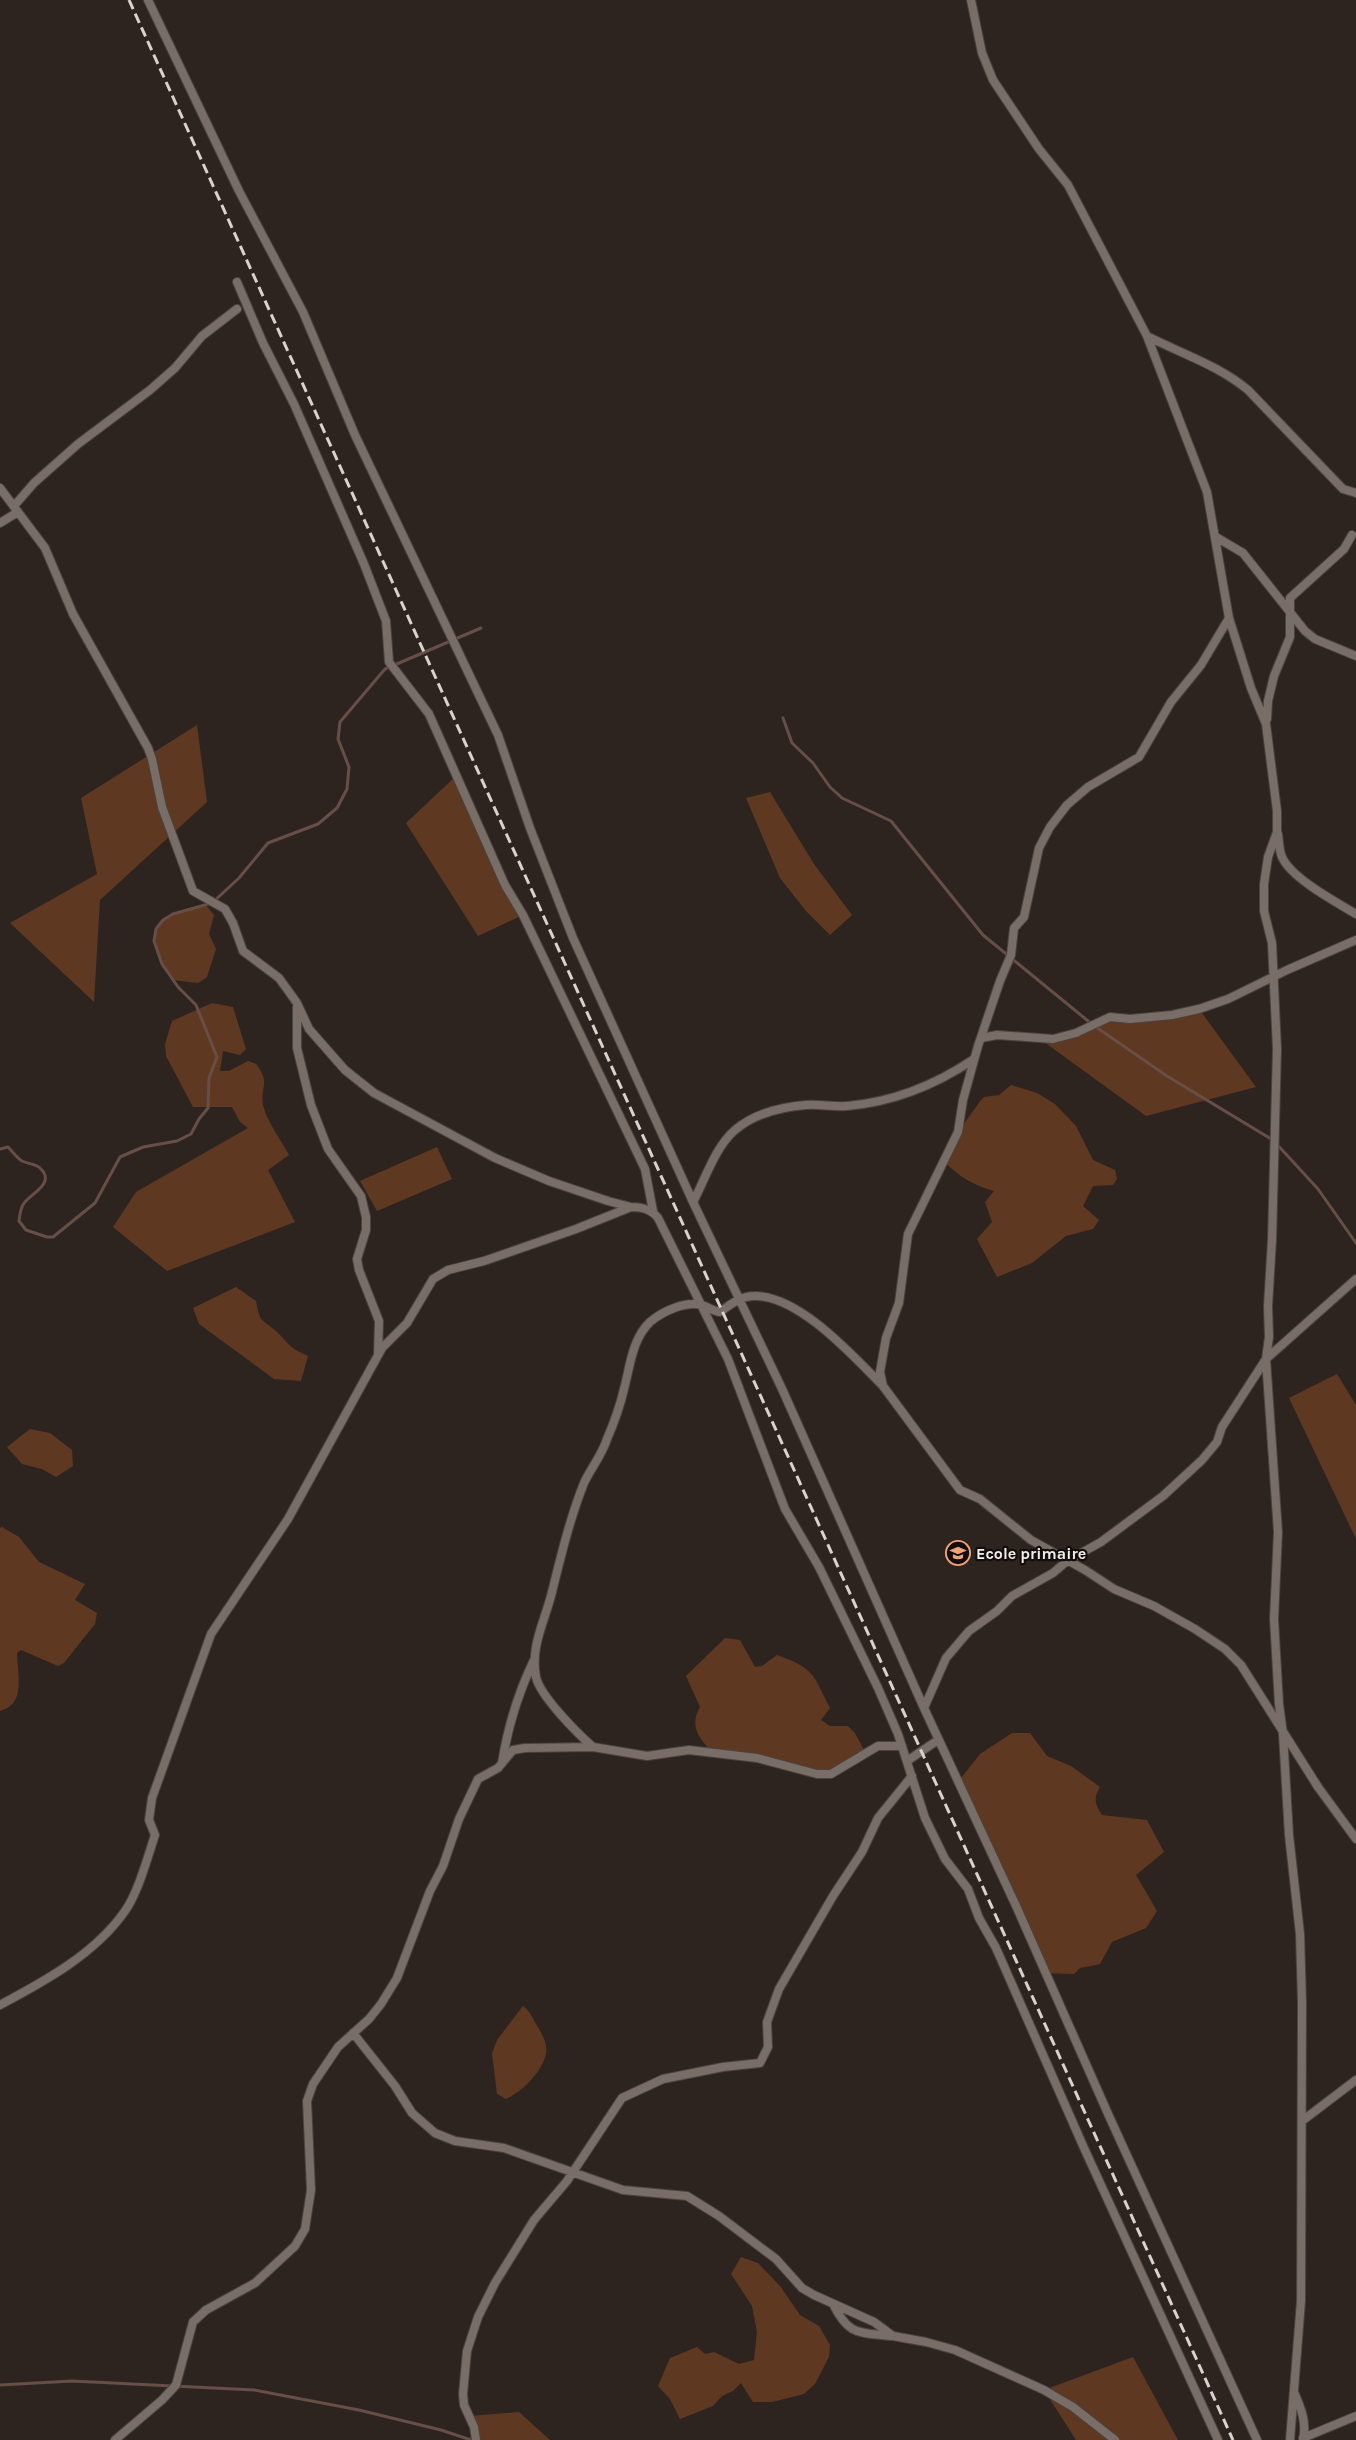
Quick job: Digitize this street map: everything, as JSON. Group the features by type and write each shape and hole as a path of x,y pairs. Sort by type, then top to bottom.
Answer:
{"street":[{"path":"148,0 239,191 303,312 355,435 498,735 530,828 573,938 693,1202 740,1299 938,1740 1017,1908 1113,2125 1257,2440"},
{"path":"971,0 982,53 993,80 1039,149 1068,186 1146,336 1207,492 1229,618 1251,688 1266,724"},
{"path":"237,282 263,343 294,404 364,564 386,621 389,662 429,714 505,885 523,915 645,1170 653,1212 703,1305 754,1423 785,1509 819,1568 878,1688 902,1746 925,1818 945,1859 968,1890 979,1918 996,1948 1084,2148 1218,2440"},
{"path":"0,523 16,509 34,483 114,415 150,390 175,368 202,336 237,310"},
{"path":"1146,336 1204,361 1232,377 1248,390 1342,489 1356,493"},
{"path":"0,488 50,557 73,614 148,748 162,807 193,890 225,909 233,923 242,951 279,978 297,1003 309,1028 326,1050 345,1070 374,1093 495,1158 540,1177 608,1201 640,1206 653,1212"},
{"path":"1352,535 1344,549 1290,598 1290,637 1274,676 1268,701 1266,724 1277,811 1277,832 1282,856 1288,867 1304,880 1356,914"},
{"path":"1216,537 1243,553 1289,608 1305,631 1315,639 1356,656"},
{"path":"883,1386 880,1372 881,1364 886,1338 899,1303 908,1234 958,1132 963,1100 974,1059 1000,981 1011,955 1014,928 1024,917 1039,848 1050,827 1067,805 1088,787 1139,757 1171,702 1201,665 1229,618"},
{"path":"1277,832 1268,857 1264,884 1264,911 1272,943 1274,976 1276,1103 1273,1140 1272,1240 1268,1306 1269,1337 1266,1359 1278,1532 1274,1619 1279,1704 1283,1734 1289,1835 1300,1934 1302,2121 1300,2302 1292,2388 1290,2440"},
{"path":"980,1038 997,1035 1053,1039 1076,1033 1110,1017 1130,1019 1172,1015 1228,999 1274,976 1356,940"},
{"path":"297,1003 297,1048 311,1105 328,1149 361,1196 366,1217 366,1230 357,1259 359,1270 379,1321 378,1356"},
{"path":"693,1202 720,1148 733,1132 750,1119 771,1112 805,1105 847,1106 877,1101 932,1084 974,1059"},
{"path":"0,2005 44,1981 66,1966 106,1934 126,1909 155,1835 149,1820 154,1793 207,1644 222,1615 256,1570 288,1519 378,1356 389,1340 407,1323 427,1286 439,1274 576,1229 631,1206"},
{"path":"924,1708 946,1658 969,1631 997,1611 1012,1596 1053,1573 1101,1542 1163,1496 1202,1460 1217,1442 1222,1427 1266,1359 1356,1279"},
{"path":"593,1747 578,1734 540,1688 536,1678 535,1658 542,1620 550,1599 577,1504 586,1479 607,1441 638,1340 649,1323 666,1312 689,1304 703,1305 720,1312 740,1299 754,1296 764,1297 790,1306 818,1325 883,1386 960,1490 980,1499 1031,1540 1085,1570 1114,1589 1154,1606 1195,1629 1225,1649 1245,1671 1318,1788 1356,1839"},
{"path":"502,1764 508,1728 521,1686 535,1658"},
{"path":"907,1761 938,1740"},
{"path":"115,2440 162,2400 176,2385 193,2322 206,2310 255,2283 295,2246 305,2229 311,2190 307,2101 313,2084 333,2054 381,2004 397,1978 430,1891 443,1866 460,1819 478,1779 502,1764 510,1752 516,1750 593,1747 647,1756 683,1750 757,1758 817,1774 831,1774 878,1746 902,1746"},
{"path":"476,2440 474,2427 464,2405 463,2394 467,2351 478,2317 495,2283 534,2220 567,2181 622,2098 663,2079 724,2067 760,2063 768,2047 767,2022 779,1989 833,1896 862,1852 878,1818 912,1776"},
{"path":"353,2033 395,2086 412,2113 435,2133 454,2141 504,2148 623,2190 687,2196 719,2216 776,2259 802,2288 874,2322 893,2336"},
{"path":"1302,2121 1356,2080"},
{"path":"833,2304 842,2321 850,2329 861,2333 926,2342 955,2350 1044,2390 1073,2407 1115,2440"},
{"path":"1292,2388 1302,2413 1305,2429 1303,2439"},
{"path":"1303,2439 1355,2415"}],"shaded area":[{"path":"197,725 207,802 100,900 94,1002 10,923 97,874 81,798"},
{"path":"457,775 523,915 478,936 406,823"},
{"path":"770,792 814,864 852,915 830,935 806,911 780,878 746,798"},
{"path":"205,904 214,915 209,934 216,949 207,977 198,983 173,980 156,950 155,939 157,929 163,921 174,914"},
{"path":"212,1003 233,1007 246,1049 240,1055 223,1051 220,1071 229,1071 248,1061 256,1064 263,1076 263,1105 271,1124 289,1155 268,1170 295,1222 167,1271 113,1227 136,1192 248,1128 240,1122 232,1107 193,1107 166,1056 165,1044 172,1021"},
{"path":"1199,1009 1256,1087 1146,1116 1040,1039 1053,1039 1110,1017"},
{"path":"1011,1085 1037,1093 1055,1104 1076,1126 1093,1160 1115,1170 1117,1179 1113,1185 1093,1186 1083,1206 1099,1220 1093,1229 1066,1236 1032,1263 997,1277 977,1239 992,1222 985,1202 994,1191 967,1180 944,1161 958,1132 981,1100 984,1097 999,1095"},
{"path":"437,1147 452,1179 377,1211 360,1181"},
{"path":"236,1287 256,1301 259,1315 264,1322 292,1347 308,1356 301,1381 274,1379 199,1324 193,1308"},
{"path":"1337,1374 1356,1405 1356,1539 1289,1398"},
{"path":"30,1429 50,1433 72,1450 73,1466 56,1477 42,1469 22,1464 7,1447"},
{"path":"2,1527 19,1537 39,1562 85,1584 75,1600 97,1613 95,1624 64,1663 58,1666 21,1650 17,1653 19,1687 17,1695 14,1702 0,1711 0,1528"},
{"path":"725,1638 740,1640 755,1667 762,1666 777,1655 806,1669 815,1680 830,1708 821,1720 830,1726 848,1726 855,1733 866,1754 831,1774 711,1752 695,1726 695,1720 700,1707 686,1676"},
{"path":"1012,1733 1030,1733 1047,1756 1071,1766 1100,1787 1096,1794 1096,1801 1102,1815 1147,1820 1164,1852 1136,1875 1157,1911 1146,1928 1112,1942 1100,1964 1080,1968 1074,1974 1046,1973 958,1782 980,1754"},
{"path":"523,2006 531,2014 542,2034 546,2053 541,2067 531,2080 506,2099 497,2094 492,2053 497,2040"},
{"path":"741,2257 758,2263 780,2286 800,2315 819,2326 830,2345 829,2357 815,2384 804,2394 772,2402 753,2402 741,2383 733,2391 722,2396 713,2406 680,2419 670,2399 658,2386 670,2358 697,2347 705,2354 714,2352 739,2364 754,2360 757,2332 752,2306 731,2274"},
{"path":"1133,2357 1178,2440 1076,2440 1044,2390"},
{"path":"519,2412 550,2440 476,2440 469,2416"}],"waterway":[{"path":"0,1149 8,1147 20,1160 40,1168 44,1173 44,1183 23,1204 19,1221 26,1230 47,1237 53,1237 95,1203 120,1157 143,1147 177,1141 191,1134 199,1119 208,1108 209,1078 217,1057 196,1005 178,987 162,964 154,941 156,929 163,920 173,914 212,903 239,878 268,843 318,824 337,808 347,789 349,767 338,739 340,722 385,669 481,628"},
{"path":"783,718 792,743 813,763 830,787 842,798 891,821 983,935 1093,1025 1167,1076 1273,1140 1318,1189 1356,1243"},
{"path":"0,2385 72,2381 254,2390 359,2410 441,2430 471,2440"}],"railway":[{"path":"129,0 1233,2440"}],"place":[{"name":"Ecole primaire","path":"958,1553"}]}
